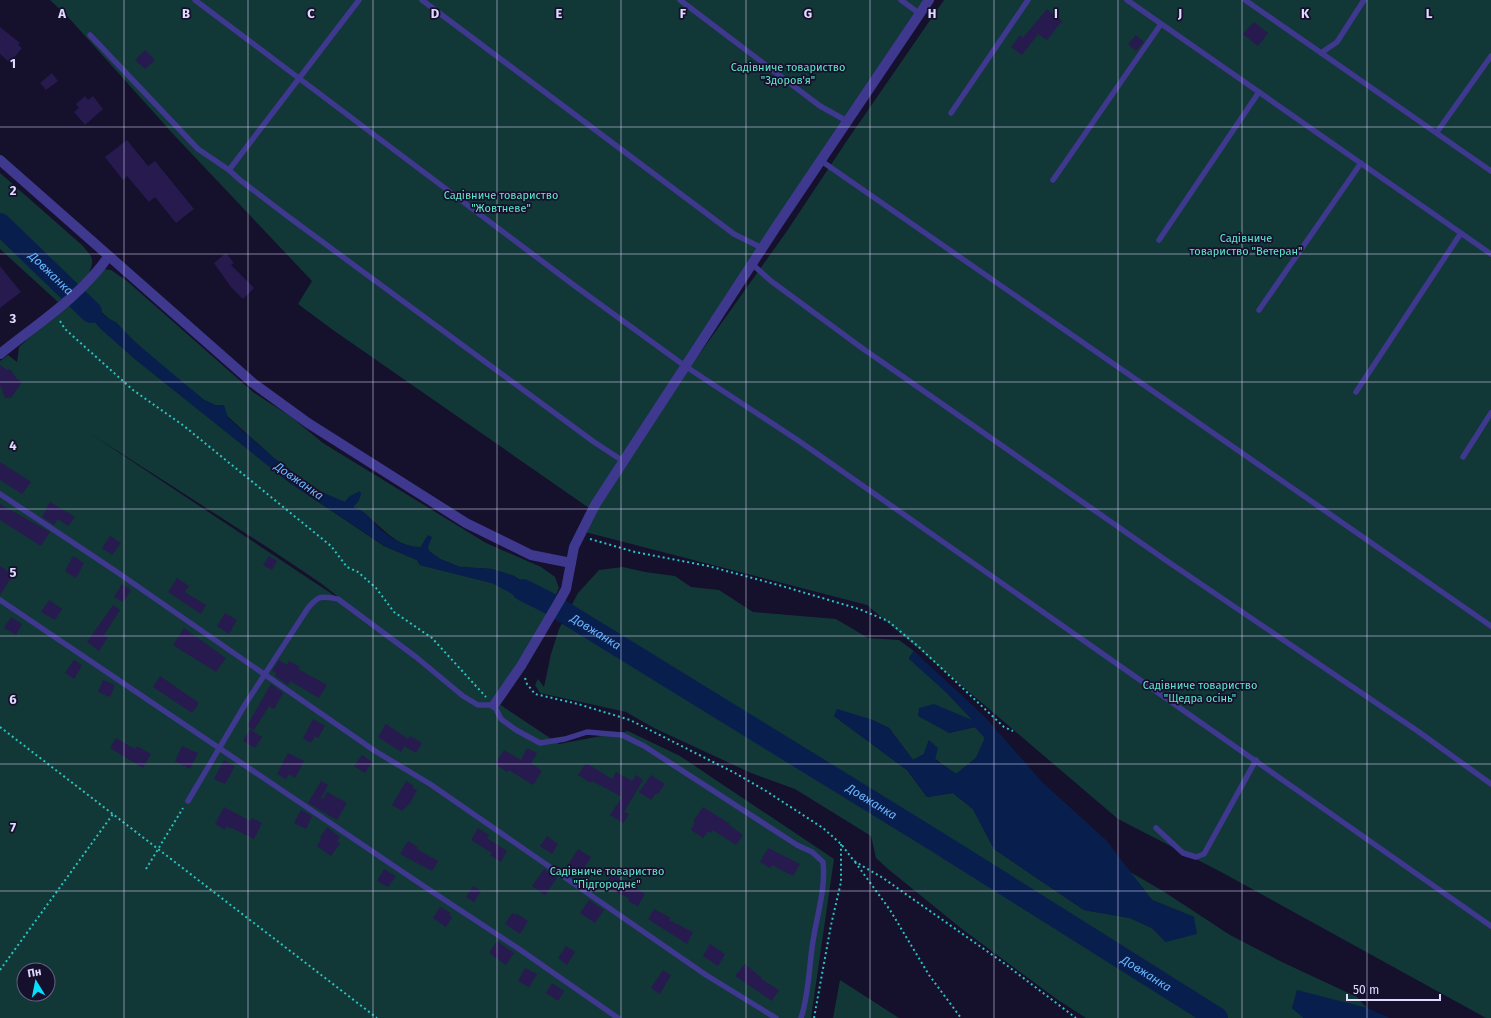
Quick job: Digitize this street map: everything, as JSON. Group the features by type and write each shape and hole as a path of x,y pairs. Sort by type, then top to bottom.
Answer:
{"street":[{"path":"494,705 521,666 560,600 566,588 574,547 595,506 820,160 929,0"},
{"path":"0,160 108,257 149,290 253,383 308,423 466,523 531,555 571,563"},
{"path":"0,354 82,287 108,257"}],"lane":[{"path":"195,0 300,80 685,366 799,441 1491,926"},
{"path":"229,170 300,80 359,0"},
{"path":"422,0 734,234 762,248"},
{"path":"680,0 820,106 847,121"},
{"path":"901,0 920,14"},
{"path":"951,112 1028,0"},
{"path":"1128,0 1491,254"},
{"path":"1245,0 1437,132 1491,171"},
{"path":"1321,53 1337,42 1364,0"},
{"path":"1053,180 1161,24"},
{"path":"90,35 198,149 229,170 251,189 467,349 594,442 623,461"},
{"path":"1437,132 1491,56"},
{"path":"1159,240 1259,92"},
{"path":"820,160 1491,626"},
{"path":"1259,310 1361,163"},
{"path":"1356,392 1461,233"},
{"path":"752,264 771,281 862,348 1167,561 1419,732 1491,784"},
{"path":"1463,456 1491,413"},
{"path":"0,494 114,570 265,676 376,751 430,784 706,976 776,1018"},
{"path":"188,800 246,704 308,608 317,598 326,596 338,599 416,657 463,696 478,705 494,705 501,719 516,730 540,743 565,739 587,732 622,735 644,746 797,845 812,852 823,862 825,878 813,940 802,1018"},
{"path":"0,600 519,949 618,1018"},
{"path":"1156,828 1183,853 1196,857 1204,854 1256,760"}],"path":[{"path":"53,311 65,329 133,390 184,426 331,546 347,567 358,572 376,588 394,612 432,638 494,705"},
{"path":"580,535 598,543 635,552 708,566 782,586 859,609 888,621 920,648 1004,727 1014,731"},
{"path":"521,666 527,684 535,694 578,704 630,720 736,773 823,828 841,844 890,910 929,974 961,1018"},
{"path":"0,727 377,1018"},
{"path":"146,869 188,800"},
{"path":"0,970 113,814"},
{"path":"814,1018 831,925 841,882 841,844"},
{"path":"854,861 883,878 1001,961 1076,1018"}],"green space":[{"name":"Садівниче товариство \"Жовтневе\"","path":"50,0 928,0 589,508 298,304 312,281 174,135 68,17"},
{"path":"944,0 1491,0 1491,1018 1486,1018 1223,873 1118,819 867,605 585,532 609,481 787,231 846,142"},
{"path":"0,173 83,246 90,254 92,266 85,278 75,289 58,302 0,249"},
{"path":"103,269 111,270 127,281 253,392 290,416 323,443 486,543 541,567 555,577 559,588 555,597 549,603 548,598 514,576 492,569 460,567 440,559 429,551 427,547 431,537 426,538 421,547 402,543 393,538 363,513 354,508 359,500 350,496 345,502 324,494 308,483 275,459 215,405 204,400 161,365 80,293"},
{"name":"Садівниче товариство \"Підгороднє\"","path":"76,299 100,328 135,359 290,483 384,546 417,560 420,565 492,583 547,607 552,615 496,702 559,744 628,731 680,756 834,859 811,1018 0,1018 0,361 8,355 17,362 19,347 64,306","holes":["88,432 322,584 347,604"]},
{"path":"623,567 675,576 691,587 719,590 753,612 836,619 868,638 899,640 914,651 909,658 947,693 973,720 949,733 975,727 985,738 976,758 956,774 935,759 929,740 924,754 913,760 889,728 870,719 834,716 907,770 927,797 953,793 973,809 994,849 1084,910 1130,918 1152,928 1166,942 1194,917 1152,900 1130,872 1163,891 1230,935 1282,962 1357,997 1367,1008 1297,991 1292,1008 1304,1018 1086,1018 1058,1000 962,929 888,869 876,858 871,836 795,789 751,773 654,728 626,712 540,693 535,685 538,679 544,687 551,654 559,629 578,593 599,570"},
{"path":"840,980 899,1018 833,1018"}],"water":[{"path":"81,294 107,318 116,322 135,342 204,400 215,405 224,405 228,418 275,459 317,490 345,502 350,496 360,491 361,494 359,500 354,508 359,509 366,514 381,530 395,540 410,546 421,547 428,535 432,537 428,547 429,551 440,559 460,567 492,569 514,576 530,588 551,600 547,607 542,605 536,607 492,583 420,565 417,560 385,546 290,483 135,359 100,328 76,299"},
{"path":"914,651 985,717 1043,783 1106,840 1152,900 1194,917 1197,934 1166,942 1152,928 1130,918 1084,910 994,849 973,809 953,793 927,797 907,770 834,716 837,709 870,719 889,728 913,760 924,754 929,740 938,748 935,760 956,774 976,758 985,738 975,727 949,733 918,716 919,708 934,704 972,720 947,693 909,659"},
{"path":"1297,990 1367,1008 1390,1018 1304,1018 1292,1008"}],"building":[{"path":"1047,9 1062,21 1047,40 1038,34 1022,55 1011,47 1020,35 1023,38"},
{"path":"1254,22 1268,33 1258,46 1243,34"},
{"path":"0,27 20,43 18,45 22,48 10,63 0,54"},
{"path":"1136,35 1144,42 1136,51 1128,44"},
{"path":"145,50 155,60 145,69 135,60"},
{"path":"52,73 58,81 46,90 40,83"},
{"path":"85,96 88,100 93,96 103,109 85,125 74,112 79,108 76,104"},
{"path":"127,140 148,166 155,161 194,209 176,223 155,197 149,202 127,176 123,180 105,157"},
{"path":"226,253 234,263 231,265 254,288 243,299 231,287 214,263"},
{"path":"0,266 21,292 0,308"},
{"path":"0,365 7,370 10,369 16,378 22,382 11,398 5,398 0,385"},
{"path":"0,462 31,482 22,494 0,480"},
{"path":"50,502 75,517 68,526 58,519 54,525 42,517"},
{"path":"0,504 50,532 41,546 0,520"},
{"path":"110,536 121,543 112,555 102,548"},
{"path":"73,556 84,563 76,578 65,571"},
{"path":"269,556 277,561 272,570 263,565"},
{"path":"0,566 13,575 0,595"},
{"path":"177,578 189,586 185,592 206,605 201,614 168,592"},
{"path":"122,584 131,590 123,602 114,597"},
{"path":"49,600 62,609 55,620 41,612"},
{"path":"113,605 120,610 104,635 108,637 99,651 87,642"},
{"path":"225,613 237,620 229,634 217,626"},
{"path":"11,617 22,624 16,635 4,628"},
{"path":"184,628 226,658 216,672 173,645"},
{"path":"74,660 82,665 74,679 65,673"},
{"path":"279,660 287,665 289,661 300,667 298,669 327,685 319,698 290,681 288,685 275,676 276,673 272,671"},
{"path":"160,676 199,703 192,713 153,687"},
{"path":"103,680 115,685 110,697 98,692"},
{"path":"271,684 283,693 274,709 269,706 254,730 247,726"},
{"path":"313,719 325,726 318,738 315,736 311,743 303,738"},
{"path":"386,724 408,739 410,736 422,743 416,753 404,746 401,752 378,737"},
{"path":"250,729 262,737 255,748 243,741"},
{"path":"116,738 135,749 137,746 151,754 143,768 110,748"},
{"path":"182,746 198,753 190,769 175,761"},
{"path":"527,748 537,753 531,763 542,771 533,785 509,770 507,772 495,764 504,750 521,760"},
{"path":"288,753 304,761 295,778 289,774 286,779 277,774"},
{"path":"362,755 372,762 365,773 354,766"},
{"path":"224,760 235,766 225,784 214,779"},
{"path":"586,763 612,779 616,772 632,781 636,775 643,780 624,812 629,814 623,823 610,815 622,797 592,781 591,783 578,775"},
{"path":"651,775 665,784 658,794 656,793 651,800 639,792"},
{"path":"321,781 328,785 321,798 323,799 327,792 347,803 337,820 308,803"},
{"path":"406,781 417,790 410,803 402,811 392,805"},
{"path":"224,807 250,821 252,818 262,823 254,839 234,829 226,827 225,830 215,824"},
{"path":"703,807 730,824 729,825 743,835 736,845 713,830 711,833 708,831 703,838 691,830 694,825 694,820"},
{"path":"301,810 312,816 306,829 294,823"},
{"path":"327,827 340,837 337,841 340,843 331,856 317,846"},
{"path":"478,828 489,835 487,838 507,851 501,862 490,855 492,853 471,840"},
{"path":"547,836 558,844 552,854 540,846"},
{"path":"408,841 418,847 417,849 438,861 432,871 400,854"},
{"path":"768,848 800,864 793,876 772,865 770,868 760,862"},
{"path":"578,849 591,857 581,873 568,865"},
{"path":"384,869 396,876 388,887 377,881"},
{"path":"544,869 557,878 545,895 532,886"},
{"path":"611,874 645,894 638,906 628,901 629,898 605,887"},
{"path":"473,886 481,891 474,902 466,897"},
{"path":"589,900 604,910 595,923 580,913"},
{"path":"440,907 451,913 449,915 452,917 446,927 433,918"},
{"path":"654,909 671,918 669,920 693,932 687,944 648,919"},
{"path":"512,913 517,914 528,921 520,934 505,924"},
{"path":"497,941 514,953 506,965 489,953"},
{"path":"710,944 725,954 718,966 703,956"},
{"path":"566,946 575,952 567,965 558,958"},
{"path":"745,964 762,978 761,979 779,990 772,1001 735,976"},
{"path":"525,968 537,974 529,987 518,981"},
{"path":"663,970 671,975 660,994 651,988"},
{"path":"552,983 564,991 558,1001 546,993"}],"waterway":[{"name":"Довжанка","path":"0,224 91,312"},
{"name":"Довжанка","path":"523,590 549,603 934,840 1217,1018"}],"park label":[{"name":"Садівниче товариство \"Здоров'я\"","path":"788,73"},
{"name":"Садівниче товариство \"Ветеран\"","path":"1246,244"},
{"name":"Садівниче товариство \"Щедра осінь\"","path":"1200,691"}]}
